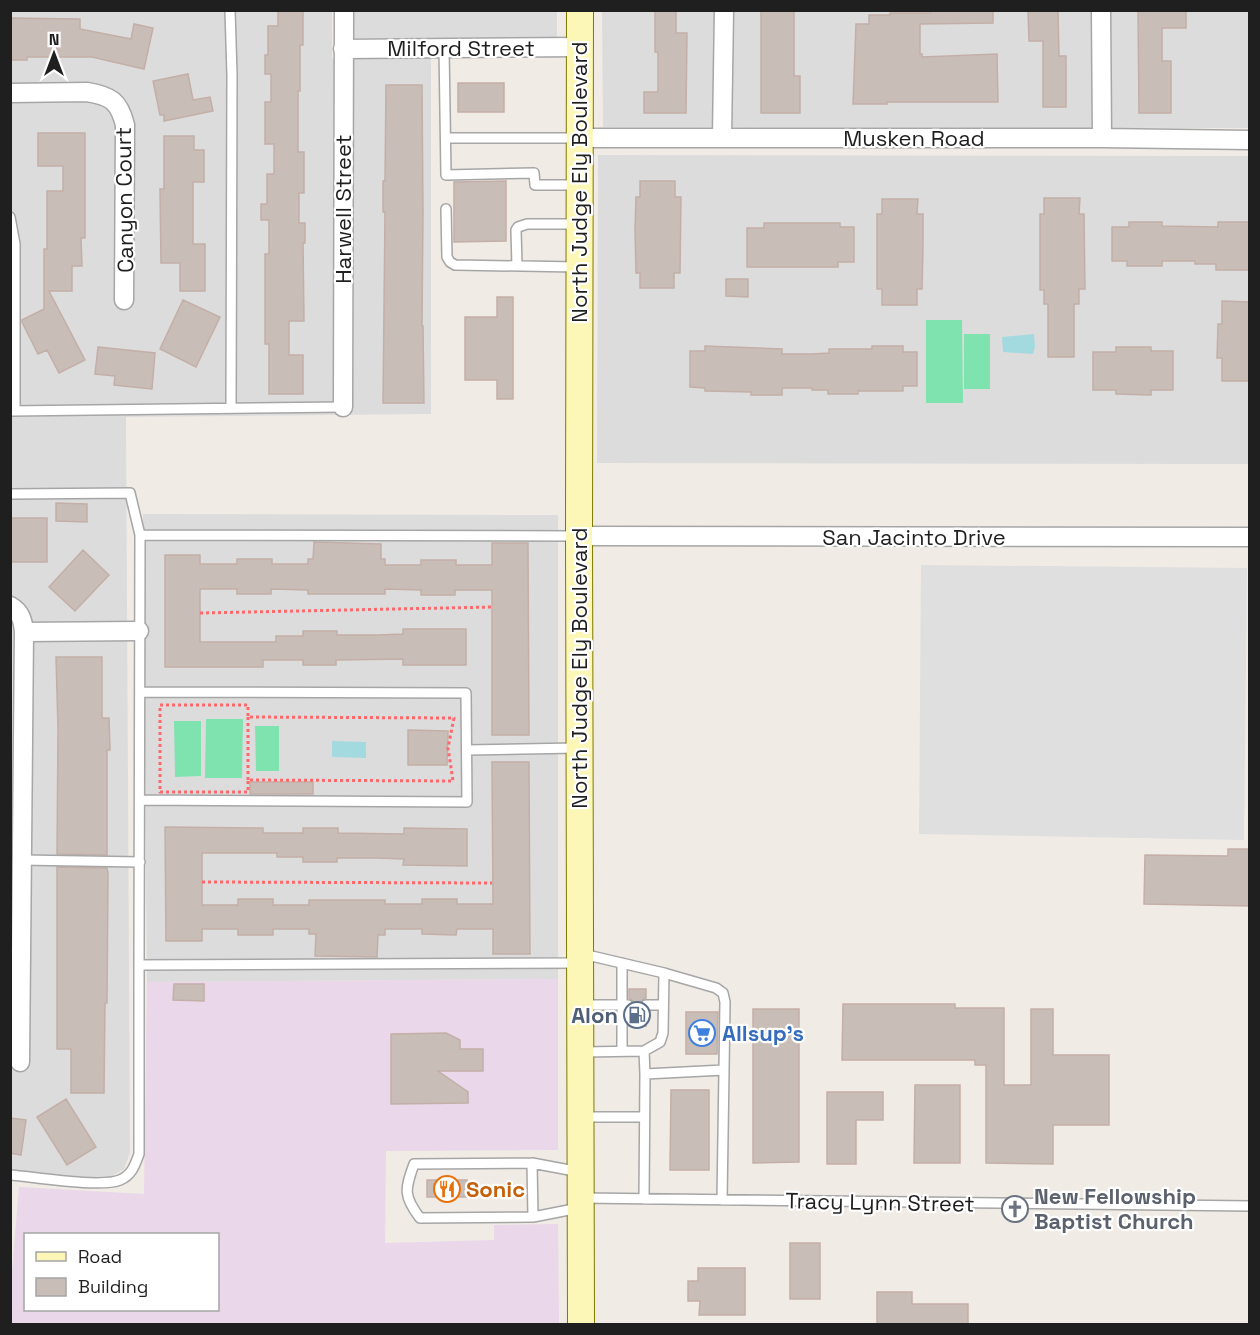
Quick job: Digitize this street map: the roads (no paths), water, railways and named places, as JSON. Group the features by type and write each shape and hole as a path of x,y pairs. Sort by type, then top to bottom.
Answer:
{"main road":[{"name":"North Judge Ely Boulevard","path":"580,10 581,1324"}],"street":[{"name":"Harwell Street","path":"342,407 344,10"},
{"path":"722,137 724,10"},
{"path":"1101,10 1102,138"},
{"name":"Milford Street","path":"343,48 580,47"},
{"name":"Canyon Court","path":"10,93 87,92 99,94 113,101 121,110 125,125 124,300"},
{"name":"Musken Road","path":"580,138 1250,140"},
{"name":"San Jacinto Drive","path":"579,536 1250,537"},
{"path":"10,606 16,609 23,620 24,632 16,729 20,1062"},
{"path":"24,632 139,632"}],"lane":[{"path":"230,10 232,75 231,407"},
{"path":"444,48 446,175 534,173 535,185 580,186"},
{"path":"446,138 580,138"},
{"path":"446,209 446,245 450,262 461,265 579,267"},
{"path":"10,217 15,244 13,411 342,407"},
{"path":"517,266 516,230 518,227 527,224 579,224"},
{"path":"10,494 130,494 140,535 139,1154 133,1170 121,1180 104,1184 10,1175"},
{"path":"140,535 579,536"},
{"path":"140,692 466,693 467,802 140,801"},
{"path":"467,750 580,748"},
{"path":"16,859 140,862"},
{"path":"139,965 580,958 622,963 716,987 723,993 725,1002 722,1200"},
{"path":"622,963 625,1005 622,1051"},
{"path":"581,1052 644,1051 660,1042 663,1033 664,973"},
{"path":"580,1005 625,1005"},
{"path":"646,1005 663,1005"},
{"path":"644,1051 644,1199"},
{"path":"645,1074 724,1070"},
{"path":"581,1117 644,1117"},
{"path":"533,1217 532,1163 582,1173"},
{"name":"Tracy Lynn Street","path":"532,1163 414,1164 406,1187 409,1204 420,1218 533,1217 582,1203 644,1199 1250,1206"}],"water":[{"path":"1034,334 1033,354 1003,352 1002,337"},
{"path":"332,741 366,742 366,758 332,757"}],"place":[{"name":"Alon","path":"637,1015"},
{"name":"Allsup's","path":"702,1033"},
{"name":"Sonic","path":"447,1189"},
{"name":"New Fellowship Baptist Church","path":"1015,1209"}]}
